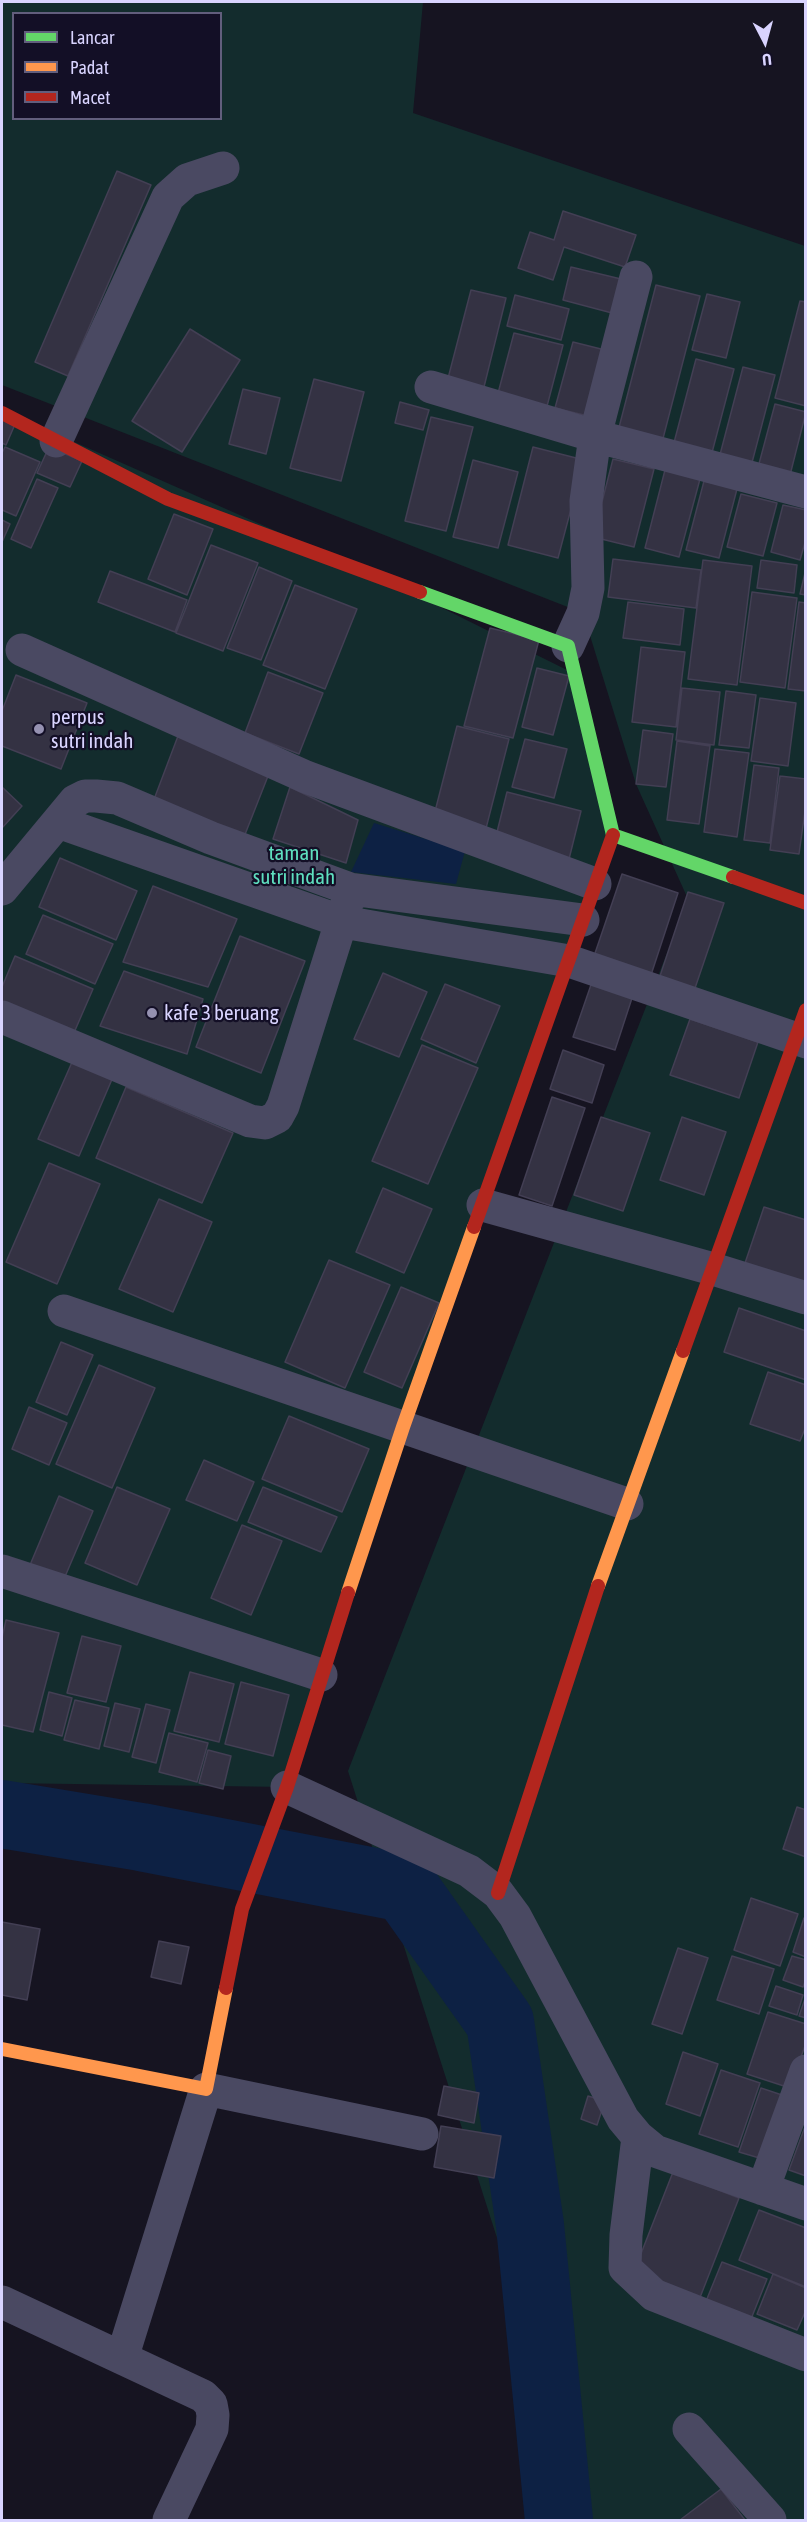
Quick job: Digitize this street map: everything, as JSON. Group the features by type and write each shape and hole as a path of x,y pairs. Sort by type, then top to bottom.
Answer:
{"street":[{"path":"56,441 168,197 187,180 223,168"},
{"path":"123,2358 206,2089 242,1909 287,1787 321,1675 403,1427 613,835 568,646 583,613 588,588 586,501 595,436 636,277"},
{"path":"431,387 595,436 806,492"},
{"path":"2,413 168,499 568,646"},
{"path":"22,650 306,777 596,884"},
{"path":"2,889 75,801 84,796 117,798 211,838 350,889 583,920"},
{"path":"58,822 343,922 569,961 802,1030 581,1632 498,1893"},
{"path":"613,835 806,903"},
{"path":"2,1017 250,1121 265,1123 277,1117 283,1106 343,922 350,889"},
{"path":"483,1205 713,1269 806,1298"},
{"path":"64,1311 627,1504"},
{"path":"2,1571 321,1675"},
{"path":"287,1787 469,1871 498,1893 515,1916 623,2120 638,2137 656,2151 806,2204"},
{"path":"2,2049 422,2134"},
{"path":"763,2189 806,2071"},
{"path":"638,2137 626,2235 625,2268 654,2295 806,2355"},
{"path":"2,2302 203,2396 211,2404 212,2429 169,2520"},
{"path":"689,2429 770,2520"}],"green space":[{"path":"2,2 423,2 413,113 805,246 805,2520 587,2520 348,1771 688,899 636,784 583,613 2,385"},
{"name":"taman sutri indah","path":"2,410 380,577 575,674 613,835 287,1787 2,1783"}],"water":[{"path":"374,823 465,851 456,884 351,872"}],"building":[{"path":"117,171 151,185 68,376 35,362"},
{"path":"563,211 636,235 625,267 564,247 553,280 518,268 530,232 554,240"},
{"path":"571,267 621,279 612,313 563,300"},
{"path":"656,285 700,296 660,450 616,439"},
{"path":"471,290 506,298 482,395 446,386"},
{"path":"707,294 740,302 726,358 692,350"},
{"path":"515,295 569,309 561,340 507,326"},
{"path":"800,301 806,302 806,406 775,398"},
{"path":"190,329 240,360 182,452 132,421"},
{"path":"514,333 563,345 546,410 497,397"},
{"path":"573,342 609,351 592,417 555,408"},
{"path":"696,359 734,369 709,464 671,454"},
{"path":"743,367 775,375 749,474 717,466"},
{"path":"314,379 364,392 341,481 290,468"},
{"path":"243,389 280,398 266,454 229,444"},
{"path":"400,402 429,410 423,430 395,423"},
{"path":"775,404 806,412 788,483 756,475"},
{"path":"2,415 16,422 6,445 2,443"},
{"path":"431,417 473,427 446,531 405,521"},
{"path":"5,447 40,462 16,516 2,510 2,453"},
{"path":"49,447 82,461 70,487 37,473"},
{"path":"533,447 584,460 558,558 508,545"},
{"path":"613,459 654,469 634,547 593,537"},
{"path":"473,460 518,472 498,548 453,537"},
{"path":"665,470 700,479 679,557 645,548"},
{"path":"37,479 58,488 31,548 11,539"},
{"path":"704,481 737,489 719,558 686,550"},
{"path":"741,494 777,503 763,556 727,547"},
{"path":"783,505 806,510 806,539 800,560 771,552"},
{"path":"174,514 213,529 187,595 148,579"},
{"path":"2,520 10,524 2,542"},
{"path":"211,545 258,563 223,651 176,633"},
{"path":"613,559 701,570 696,608 608,597"},
{"path":"703,560 752,566 737,685 688,679"},
{"path":"761,560 797,565 794,593 757,588"},
{"path":"259,567 292,581 261,660 227,648"},
{"path":"110,571 187,600 175,632 98,602"},
{"path":"806,573 806,595 800,594"},
{"path":"295,585 357,609 325,689 263,665"},
{"path":"752,592 797,598 785,688 740,682"},
{"path":"628,602 684,609 680,645 623,638"},
{"path":"799,602 806,603 806,691 788,689"},
{"path":"490,628 539,640 513,738 464,726"},
{"path":"641,647 685,652 676,727 632,722"},
{"path":"537,668 569,676 553,735 522,727"},
{"path":"268,672 323,693 299,754 245,733"},
{"name":"perpus sutri indah","path":"16,675 87,703 61,769 2,746 2,711"},
{"path":"682,688 720,692 714,745 676,740"},
{"path":"726,691 756,695 749,748 719,745"},
{"path":"760,698 796,703 788,766 751,761"},
{"path":"457,726 509,739 484,836 432,823"},
{"path":"643,730 673,734 666,787 636,784"},
{"path":"178,736 270,771 244,837 153,802"},
{"path":"525,739 567,749 554,798 512,787"},
{"path":"677,741 710,746 699,824 667,820"},
{"path":"715,749 749,753 737,837 704,832"},
{"path":"754,765 779,768 770,843 744,840"},
{"path":"780,776 806,779 806,804 799,854 770,850"},
{"path":"2,787 22,806 2,828"},
{"path":"290,787 358,820 346,863 273,839"},
{"path":"507,792 581,811 568,863 494,844"},
{"path":"60,858 137,891 116,940 39,907"},
{"path":"622,874 678,893 649,981 592,962"},
{"name":"kafe 3 beruang","path":"153,886 237,919 208,987 123,962"},
{"path":"688,892 724,903 693,994 658,982"},
{"path":"43,915 113,944 95,984 26,954"},
{"path":"240,936 305,961 261,1073 196,1047"},
{"path":"15,956 93,989 73,1035 2,1004 2,987"},
{"name":"kafe 3 beruang","path":"124,971 203,999 187,1054 100,1026"},
{"path":"383,973 427,992 399,1057 354,1039"},
{"path":"593,979 634,992 615,1050 573,1037"},
{"path":"445,984 500,1006 476,1063 421,1039"},
{"path":"690,1019 758,1042 739,1098 670,1075"},
{"path":"422,1045 478,1068 428,1184 372,1161"},
{"path":"563,1050 604,1065 592,1103 550,1089"},
{"path":"73,1060 113,1077 79,1156 38,1139"},
{"path":"126,1087 233,1133 202,1203 96,1158"},
{"path":"552,1097 585,1108 552,1206 519,1195"},
{"path":"601,1117 650,1133 623,1211 574,1195"},
{"path":"682,1117 726,1132 704,1195 660,1180"},
{"path":"49,1163 100,1184 57,1284 6,1262"},
{"path":"383,1188 432,1209 404,1273 356,1252"},
{"path":"159,1199 212,1222 173,1312 119,1289"},
{"path":"764,1207 806,1220 806,1290 743,1269"},
{"path":"329,1260 390,1285 345,1388 285,1362"},
{"path":"401,1287 439,1303 402,1388 364,1372"},
{"path":"739,1308 806,1331 806,1380 724,1352"},
{"path":"61,1342 93,1355 67,1415 36,1402"},
{"path":"99,1365 155,1388 112,1488 56,1464"},
{"path":"768,1372 806,1385 806,1426 800,1441 750,1424"},
{"path":"29,1407 67,1423 49,1465 12,1449"},
{"path":"289,1416 369,1449 342,1512 262,1479"},
{"path":"204,1460 254,1482 237,1521 186,1500"},
{"path":"117,1487 170,1509 137,1585 85,1563"},
{"path":"263,1487 337,1517 321,1552 248,1522"},
{"path":"59,1496 93,1511 64,1579 30,1565"},
{"path":"242,1525 282,1541 251,1615 211,1598"},
{"path":"6,1620 59,1633 33,1732 2,1725 2,1638"},
{"path":"82,1636 121,1646 106,1702 67,1693"},
{"path":"190,1672 234,1684 219,1742 174,1731"},
{"path":"241,1682 289,1695 273,1756 225,1744"},
{"path":"49,1692 72,1698 62,1736 40,1730"},
{"path":"75,1700 109,1708 99,1749 64,1740"},
{"path":"115,1703 140,1709 129,1752 104,1746"},
{"path":"146,1704 170,1710 156,1763 132,1757"},
{"path":"169,1733 208,1743 197,1782 159,1772"},
{"path":"208,1750 231,1756 223,1789 199,1783"},
{"path":"797,1807 806,1810 806,1857 783,1849"},
{"path":"751,1898 798,1914 780,1966 734,1950"},
{"path":"804,1918 806,1918 806,1957 793,1952"},
{"path":"2,1922 40,1929 27,2000 2,1995"},
{"path":"159,1941 189,1947 181,1984 151,1977"},
{"path":"678,1948 708,1958 682,2034 652,2024"},
{"path":"732,1956 774,1969 759,2014 717,2000"},
{"path":"792,1956 806,1960 806,1979 803,1987 783,1980"},
{"path":"776,1986 803,1995 797,2015 769,2006"},
{"path":"806,1996 806,2018 799,2016"},
{"path":"768,2012 806,2024 806,2043 790,2088 747,2074"},
{"path":"683,2052 718,2064 700,2116 666,2104"},
{"path":"721,2070 760,2083 738,2147 699,2134"},
{"path":"444,2086 479,2093 474,2123 438,2115"},
{"path":"761,2088 788,2097 766,2160 739,2152"},
{"path":"588,2096 605,2101 597,2125 581,2119"},
{"path":"806,2124 806,2176 789,2170"},
{"path":"441,2126 501,2136 494,2178 434,2167"},
{"path":"673,2172 739,2198 699,2300 633,2274"},
{"path":"759,2210 806,2228 806,2287 739,2260"},
{"path":"722,2262 767,2279 747,2329 702,2311"},
{"path":"773,2274 806,2288 806,2310 797,2330 757,2314"},
{"path":"721,2489 745,2520 680,2520"}],"waterway":[{"path":"2,1814 141,1837 405,1888 500,2022 530,2225 559,2520"}],"traffic: fast":[{"path":"420,592 568,646 613,835 733,877"}],"traffic: slow":[{"path":"348,1593 403,1427 474,1227"},
{"path":"598,1586 683,1351"},
{"path":"2,2049 206,2089 226,1988"}],"traffic: jam":[{"path":"2,413 168,499 420,592"},
{"path":"474,1227 613,835"},
{"path":"733,877 806,903"},
{"path":"683,1351 806,1010"},
{"path":"498,1893 598,1586"},
{"path":"226,1988 242,1909 287,1787 348,1593"}],"place":[{"name":"perpus sutri indah","path":"39,729"},
{"name":"kafe 3 beruang","path":"152,1013"}]}
